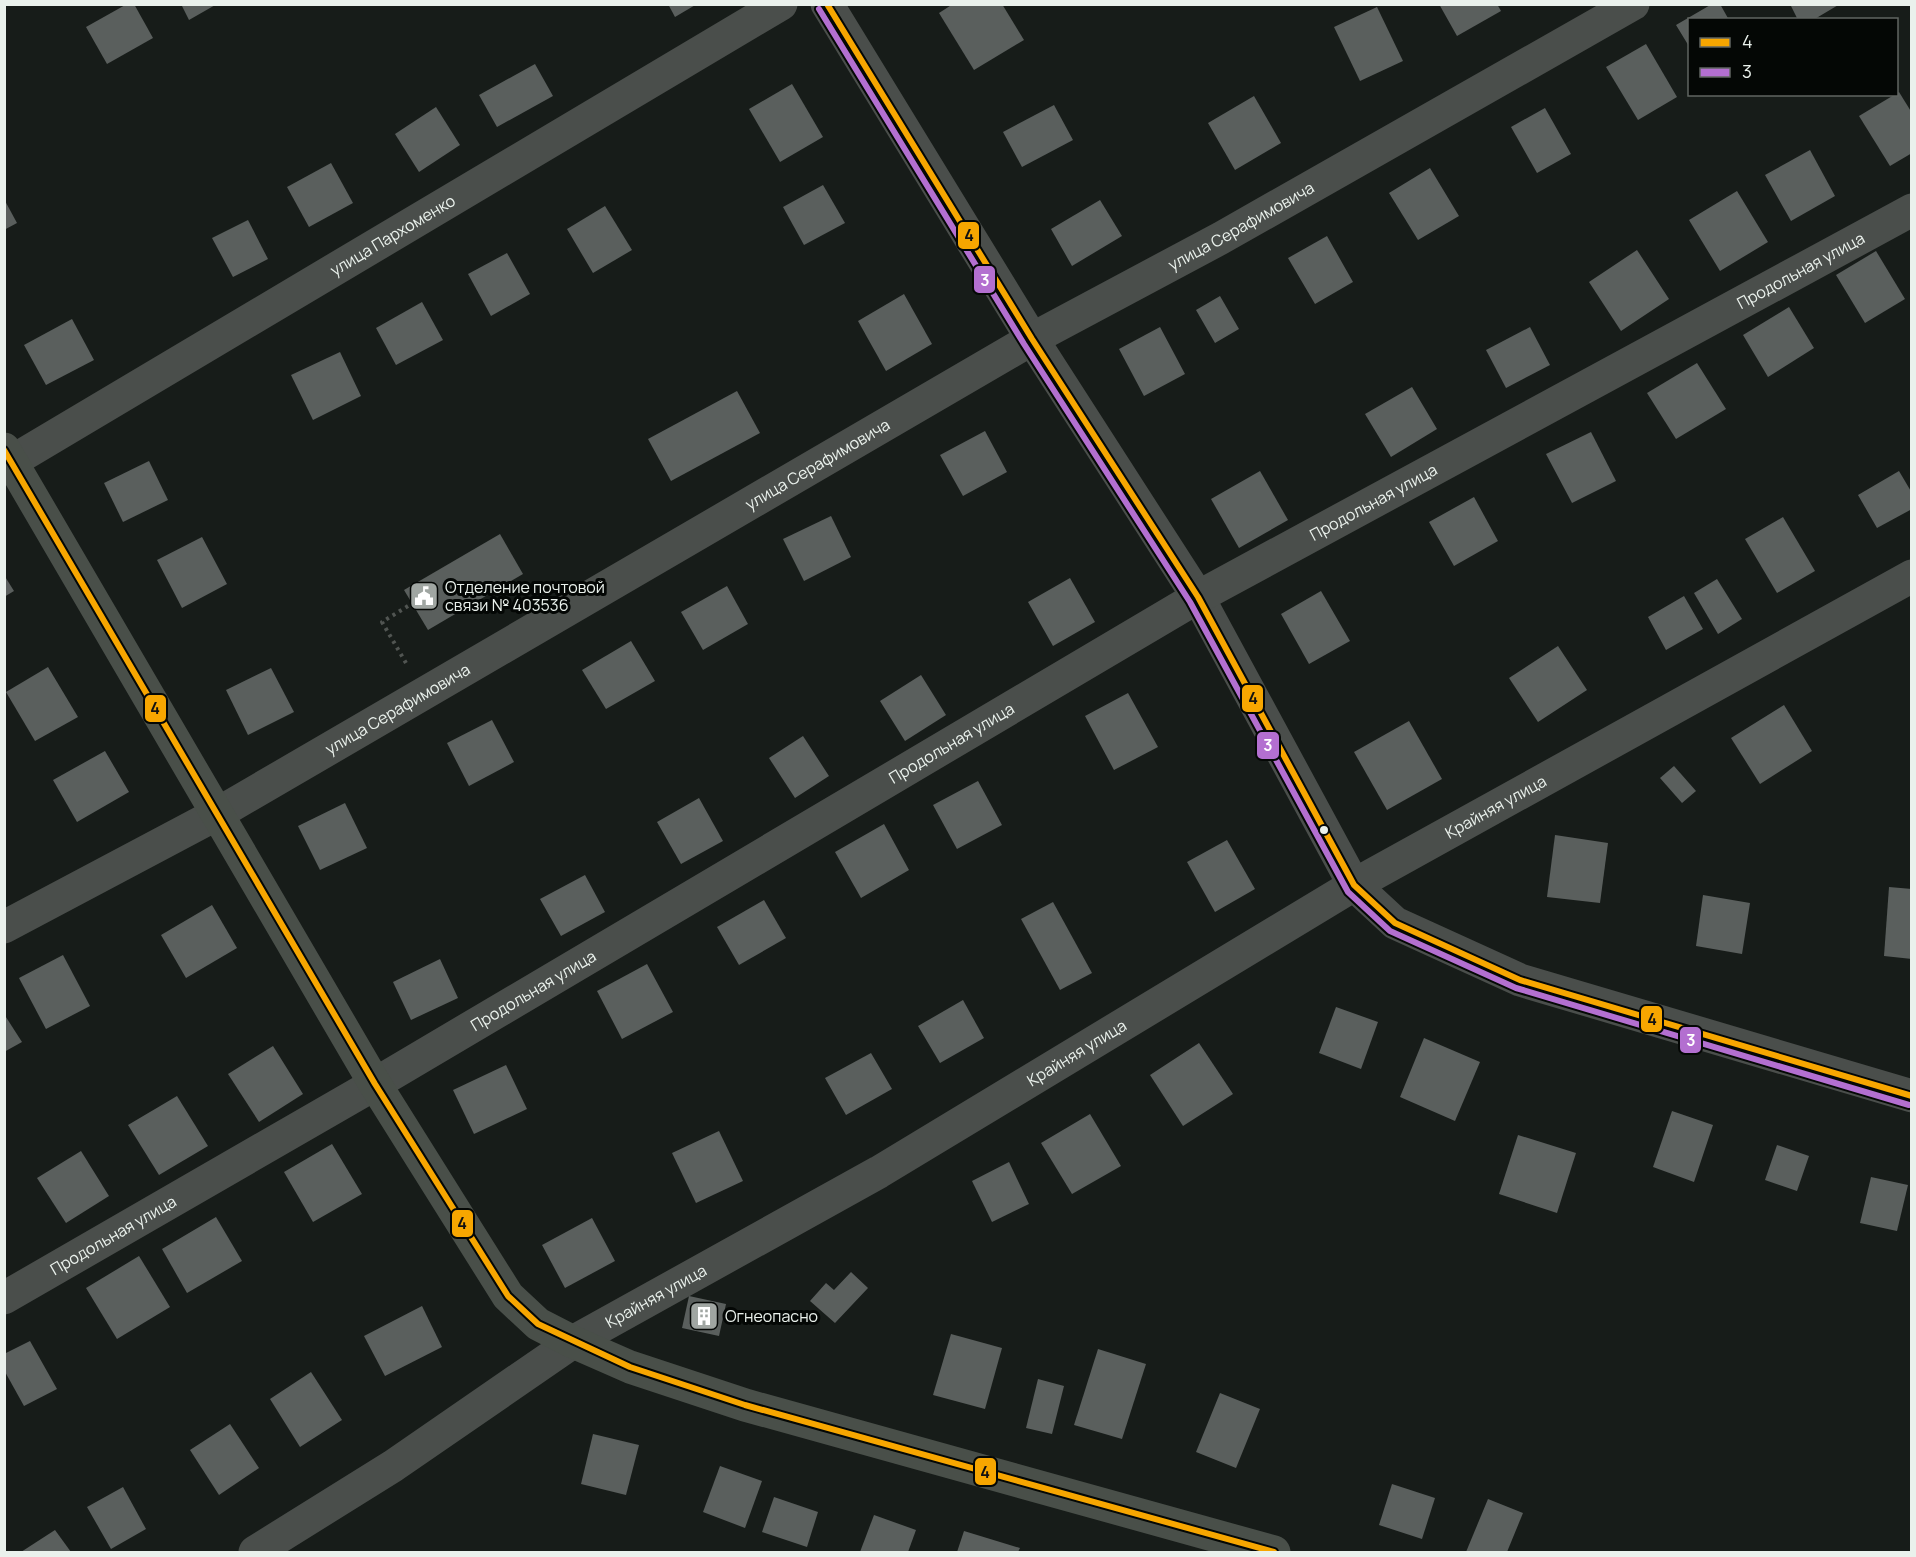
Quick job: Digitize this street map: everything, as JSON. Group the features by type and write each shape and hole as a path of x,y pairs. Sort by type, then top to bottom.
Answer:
{"main road":[{"path":"7,459 375,1084 508,1296 538,1324 630,1367 745,1405 1275,1552"}],"street":[{"name":"улица Пархоменко","path":"7,459 781,4"},
{"path":"827,4 1032,339 1198,597 1354,885 1395,923 1520,980 1911,1096"},
{"name":"улица Серафимовича","path":"4,927 217,814 1032,339 1231,232 1634,4"},
{"name":"Продольная улица","path":"4,1298 375,1084 1198,597 1911,210"},
{"name":"Крайняя улица","path":"255,1552 393,1466 573,1342 879,1172 1354,885 1911,576"}],"path":[{"path":"413,603 382,622 424,692"}],"building":[{"path":"127,4 134,4 153,38 107,64 86,27"},
{"path":"181,4 217,4 189,20"},
{"path":"668,4 697,4 675,17"},
{"path":"953,4 1002,4 1024,40 974,70 939,13"},
{"path":"1439,4 1497,4 1501,11 1457,36"},
{"path":"1712,4 1720,4 1728,18 1688,18"},
{"path":"1790,4 1840,4 1816,18 1797,18"},
{"path":"1377,7 1403,61 1360,81 1334,27"},
{"path":"1688,18 1688,45 1676,25"},
{"path":"1646,44 1677,97 1638,120 1606,67"},
{"path":"535,64 553,96 497,127 479,95"},
{"path":"792,84 823,137 780,162 749,109"},
{"path":"1898,93 1912,113 1912,153 1890,166 1859,116 1892,96 1898,96"},
{"path":"1254,96 1281,143 1235,170 1208,123"},
{"path":"1054,105 1073,140 1022,167 1003,132"},
{"path":"436,107 460,145 419,172 395,134"},
{"path":"1545,108 1571,154 1537,173 1511,127"},
{"path":"1810,150 1835,196 1791,221 1765,175"},
{"path":"331,163 353,203 309,227 287,187"},
{"path":"1430,168 1459,216 1418,240 1389,193"},
{"path":"823,185 845,223 804,245 783,207"},
{"path":"1737,191 1768,242 1720,271 1689,220"},
{"path":"4,199 17,223 4,230"},
{"path":"1100,200 1122,236 1072,266 1051,229"},
{"path":"605,206 632,250 593,273 567,229"},
{"path":"248,220 268,259 233,277 212,238"},
{"path":"1327,236 1353,282 1315,304 1288,258"},
{"path":"1637,250 1669,299 1621,331 1589,282"},
{"path":"1876,251 1905,299 1865,323 1836,275"},
{"path":"507,253 530,294 491,316 468,274"},
{"path":"904,294 932,344 886,371 858,321"},
{"path":"1220,296 1239,329 1215,343 1196,310"},
{"path":"422,302 443,340 396,365 376,328"},
{"path":"1789,307 1814,348 1768,377 1743,335"},
{"path":"72,319 94,360 46,385 24,345"},
{"path":"1160,327 1185,374 1144,396 1119,349"},
{"path":"1530,327 1550,365 1506,388 1486,350"},
{"path":"340,352 361,396 313,420 291,375"},
{"path":"1697,363 1726,409 1676,439 1647,393"},
{"path":"1412,387 1437,429 1391,457 1365,414"},
{"path":"737,391 760,433 671,481 648,439"},
{"path":"985,431 1007,472 963,496 940,455"},
{"path":"1591,432 1616,481 1572,503 1546,454"},
{"path":"149,461 168,500 123,522 104,483"},
{"path":"1260,471 1288,520 1239,548 1211,499"},
{"path":"1899,471 1912,493 1912,509 1877,528 1858,495"},
{"path":"1474,497 1498,541 1454,566 1429,522"},
{"path":"831,516 851,557 804,581 783,539"},
{"path":"1783,517 1815,571 1777,593 1745,539"},
{"path":"500,534 523,574 428,630 404,590"},
{"path":"202,537 227,584 182,608 157,560"},
{"path":"4,575 14,591 4,597"},
{"path":"1070,578 1095,622 1053,646 1028,602"},
{"path":"1717,579 1742,619 1718,634 1694,593"},
{"path":"727,586 748,624 703,650 681,612"},
{"path":"1321,591 1350,641 1309,664 1281,614"},
{"path":"1684,596 1703,629 1666,650 1648,617"},
{"path":"631,641 655,681 606,709 582,670"},
{"path":"1558,646 1587,690 1538,722 1509,678"},
{"path":"48,667 78,717 35,741 6,692"},
{"path":"271,668 294,712 248,735 226,690"},
{"path":"921,675 946,715 905,741 880,701"},
{"path":"1128,693 1158,747 1114,770 1085,716"},
{"path":"1784,705 1812,751 1760,784 1731,738"},
{"path":"492,720 514,762 469,786 447,743"},
{"path":"1409,721 1442,779 1387,810 1354,752"},
{"path":"803,736 829,776 795,798 769,758"},
{"path":"105,751 129,792 77,822 53,780"},
{"path":"1674,766 1696,791 1682,803 1660,778"},
{"path":"978,781 1002,825 957,849 933,805"},
{"path":"699,798 723,841 681,864 657,822"},
{"path":"345,803 367,848 320,870 298,826"},
{"path":"884,824 909,870 861,898 835,852"},
{"path":"1555,835 1608,843 1600,903 1547,897"},
{"path":"1227,840 1255,889 1215,912 1187,862"},
{"path":"585,875 605,912 561,936 540,899"},
{"path":"1889,887 1912,889 1912,959 1884,956"},
{"path":"1703,895 1750,903 1742,954 1696,946"},
{"path":"764,900 786,938 739,965 717,927"},
{"path":"1053,902 1092,973 1060,990 1021,919"},
{"path":"212,905 237,948 186,978 161,935"},
{"path":"63,955 90,1006 46,1029 19,978"},
{"path":"440,959 458,998 411,1020 393,982"},
{"path":"647,964 673,1012 622,1039 597,991"},
{"path":"963,1000 984,1038 940,1063 918,1026"},
{"path":"1336,1007 1378,1022 1361,1069 1319,1053"},
{"path":"4,1014 22,1042 4,1052"},
{"path":"1424,1038 1480,1062 1455,1121 1400,1097"},
{"path":"1199,1043 1233,1094 1183,1126 1150,1075"},
{"path":"273,1046 303,1094 259,1122 228,1074"},
{"path":"871,1053 892,1089 846,1115 825,1078"},
{"path":"506,1065 527,1109 474,1134 453,1090"},
{"path":"177,1096 208,1146 159,1175 128,1125"},
{"path":"1672,1111 1713,1125 1694,1182 1653,1167"},
{"path":"1090,1114 1121,1166 1072,1194 1041,1143"},
{"path":"719,1131 743,1181 696,1203 672,1153"},
{"path":"1518,1135 1576,1153 1557,1213 1499,1194"},
{"path":"332,1144 362,1194 313,1222 284,1172"},
{"path":"1777,1145 1809,1156 1797,1191 1765,1180"},
{"path":"81,1151 109,1196 66,1223 37,1178"},
{"path":"1009,1162 1029,1204 992,1222 972,1181"},
{"path":"1871,1177 1908,1185 1897,1231 1860,1223"},
{"path":"216,1217 242,1261 187,1293 162,1249"},
{"path":"592,1218 615,1261 565,1288 542,1245"},
{"path":"139,1256 170,1307 117,1339 86,1288"},
{"path":"851,1272 868,1288 835,1323 810,1301 826,1283 834,1290"},
{"name":"Огнеопасно","path":"689,1296 726,1304 719,1336 682,1328"},
{"path":"422,1306 442,1347 385,1376 364,1336"},
{"path":"951,1334 1002,1348 985,1409 933,1395"},
{"path":"30,1341 57,1389 24,1406 4,1370 4,1354"},
{"path":"1098,1349 1146,1364 1122,1439 1074,1425"},
{"path":"311,1372 342,1420 300,1447 270,1399"},
{"path":"1038,1379 1064,1386 1052,1434 1026,1428"},
{"path":"1220,1393 1260,1409 1236,1468 1196,1452"},
{"path":"230,1424 259,1468 219,1495 190,1450"},
{"path":"593,1434 639,1445 626,1495 581,1484"},
{"path":"720,1466 762,1481 745,1528 703,1512"},
{"path":"1392,1484 1435,1498 1422,1539 1379,1525"},
{"path":"123,1487 146,1529 111,1549 87,1507"},
{"path":"774,1497 818,1512 807,1547 762,1532"},
{"path":"1488,1499 1523,1513 1507,1552 1466,1552"},
{"path":"874,1515 916,1530 908,1552 860,1552"},
{"path":"55,1530 71,1552 21,1552"},
{"path":"964,1531 1020,1548 1018,1552 957,1552"}],"transit line":[{"name":"4","path":"827,4 1032,339 1198,597 1354,885 1395,923 1520,980 1912,1096"},
{"name":"3","path":"819,9 1024,344 1190,602 1348,892 1390,931 1516,988 1909,1105"},
{"name":"4","path":"4,450 375,1084 508,1296 538,1324 630,1367 745,1405 1274,1552"}],"place":[{"name":"Отделение почтовой связи № 403536","path":"424,596"},
{"name":"Огнеопасно","path":"704,1316"}]}
